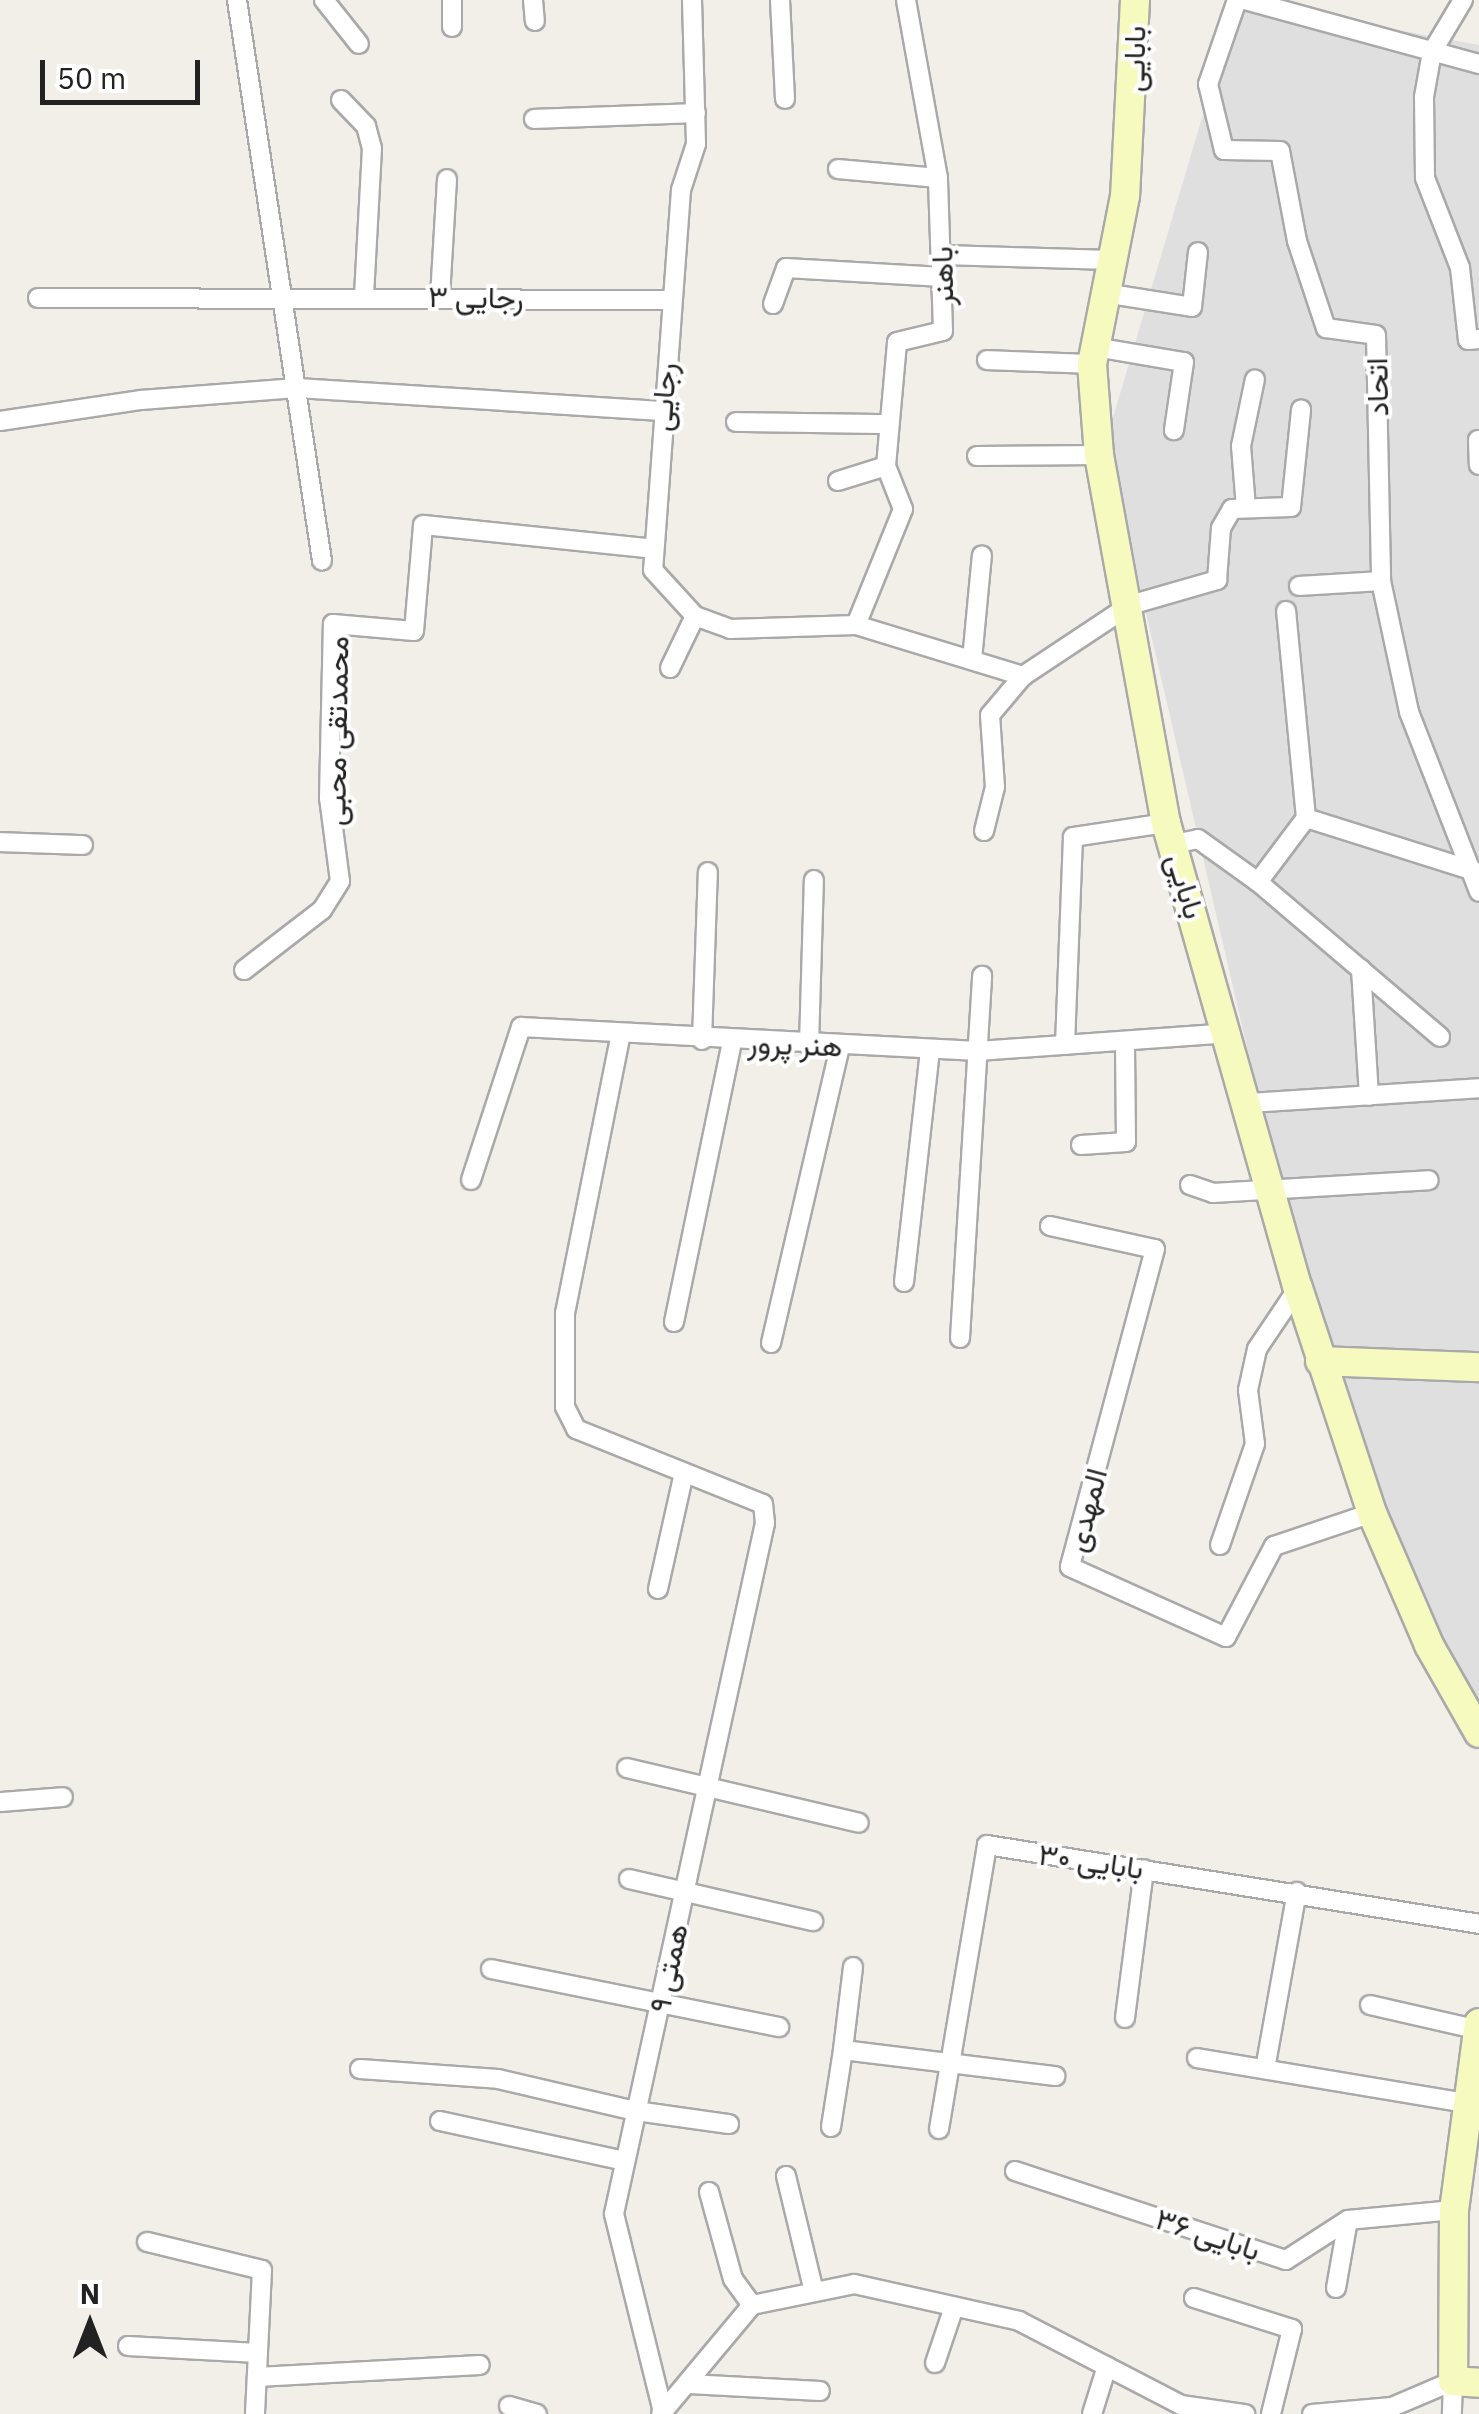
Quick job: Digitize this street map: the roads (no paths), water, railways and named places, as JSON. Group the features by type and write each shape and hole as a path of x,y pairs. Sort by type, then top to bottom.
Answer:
{"main road":[{"name":"بابایی","path":"1135,0 1132,120 1094,356 1099,455 1170,833 1230,1033 1298,1288 1372,1513 1429,1646 1479,1733"},
{"path":"1320,1360 1479,1366"},
{"path":"1466,2382 1454,2210 1465,2103 1478,2027"}],"street":[{"path":"237,0 322,561"},
{"path":"324,0 359,44"},
{"path":"452,0 452,26"},
{"path":"533,0 536,21"},
{"name":"رجایی","path":"692,0 696,113 671,300 653,570 696,616"},
{"path":"780,0 786,99"},
{"name":"باهنر","path":"856,625 903,508 886,466 897,342 944,331 938,178 906,0"},
{"name":"اتحاد","path":"1237,0 1208,84 1224,150 1280,151 1297,241 1326,328 1376,335 1381,581 1410,712 1479,892"},
{"path":"1245,0 1479,64"},
{"path":"1463,0 1432,52 1424,97 1425,178 1460,268 1468,340 1479,339"},
{"path":"341,100 366,126 372,148 364,296"},
{"path":"534,120 696,113"},
{"path":"838,169 938,178"},
{"path":"440,296 447,179"},
{"path":"1104,293 1192,307 1198,252"},
{"path":"943,255 1111,260"},
{"path":"772,304 786,268 942,277"},
{"name":"رجایی ۳","path":"38,298 440,296 671,300"},
{"path":"987,360 1094,356 1184,362 1174,430"},
{"path":"1246,508 1241,446 1256,379"},
{"path":"0,421 141,400 298,388 661,411"},
{"path":"984,831 994,787 990,715 1023,676 1130,605 1217,580 1222,528 1232,509 1291,507 1301,410"},
{"path":"736,422 888,424"},
{"path":"1478,440 1479,465"},
{"path":"977,456 1099,455"},
{"path":"838,481 886,466"},
{"name":"محمدتقی محبی","path":"244,970 322,910 340,881 329,798 332,624 414,632 423,525 654,548"},
{"path":"972,660 982,555"},
{"path":"1299,586 1381,581"},
{"path":"1258,882 1306,818 1286,611"},
{"path":"670,668 696,616 730,629 856,625 1023,676"},
{"path":"1306,818 1474,871"},
{"path":"1065,1045 1073,838 1170,833 1198,839 1258,882 1440,1037"},
{"path":"0,842 82,845"},
{"path":"702,1040 708,872"},
{"path":"809,1045 814,880"},
{"path":"1361,969 1369,1096"},
{"path":"960,1338 982,976"},
{"name":"هنر پرور","path":"470,1180 521,1027 732,1042 930,1050 1125,1042 1230,1033"},
{"path":"621,1034 565,1314 564,1407 576,1429 684,1473 658,1589"},
{"path":"674,1322 732,1042"},
{"path":"1081,1144 1126,1142 1125,1042"},
{"path":"770,1343 840,1046"},
{"path":"904,1282 930,1050"},
{"path":"1249,1103 1479,1088"},
{"path":"1190,1185 1213,1193 1429,1180"},
{"name":"المهدی","path":"1050,1226 1155,1250 1070,1567 1226,1637 1274,1546 1372,1513"},
{"path":"1220,1546 1256,1444 1248,1390 1256,1350 1298,1288"},
{"name":"همتی ۹","path":"662,2413 614,2214 764,1523 763,1504 684,1473"},
{"path":"627,1768 859,1823"},
{"path":"0,1802 62,1796"},
{"name":"بابایی ۳۰","path":"939,2129 987,1846 1297,1892 1479,1924"},
{"path":"1125,2018 1144,1869"},
{"path":"629,1879 813,1922"},
{"path":"1265,2069 1297,1892"},
{"path":"831,2127 853,1967"},
{"path":"491,1968 660,2007 779,2027"},
{"path":"1370,2006 1478,2027"},
{"path":"843,2050 1055,2076"},
{"path":"1197,2058 1465,2103"},
{"path":"360,2068 498,2078 636,2112 729,2124"},
{"path":"440,2121 625,2161"},
{"name":"بابایی ۳۶","path":"1015,2172 1286,2260 1348,2220 1454,2210"},
{"path":"786,2176 814,2292"},
{"path":"709,2192 732,2279 752,2305"},
{"path":"1336,2288 1348,2220"},
{"path":"147,2242 262,2270 255,2414"},
{"path":"662,2413 752,2305 854,2284 1019,2322 1181,2409 1245,2414"},
{"path":"1194,2298 1292,2328 1272,2414"},
{"path":"935,2363 954,2307"},
{"path":"128,2346 258,2353"},
{"path":"256,2377 480,2365"},
{"path":"1092,2414 1107,2366"},
{"path":"1312,2414 1392,2407 1466,2382"},
{"path":"1452,2414 1466,2382"},
{"path":"690,2384 820,2391"},
{"path":"510,2406 537,2414"}]}
